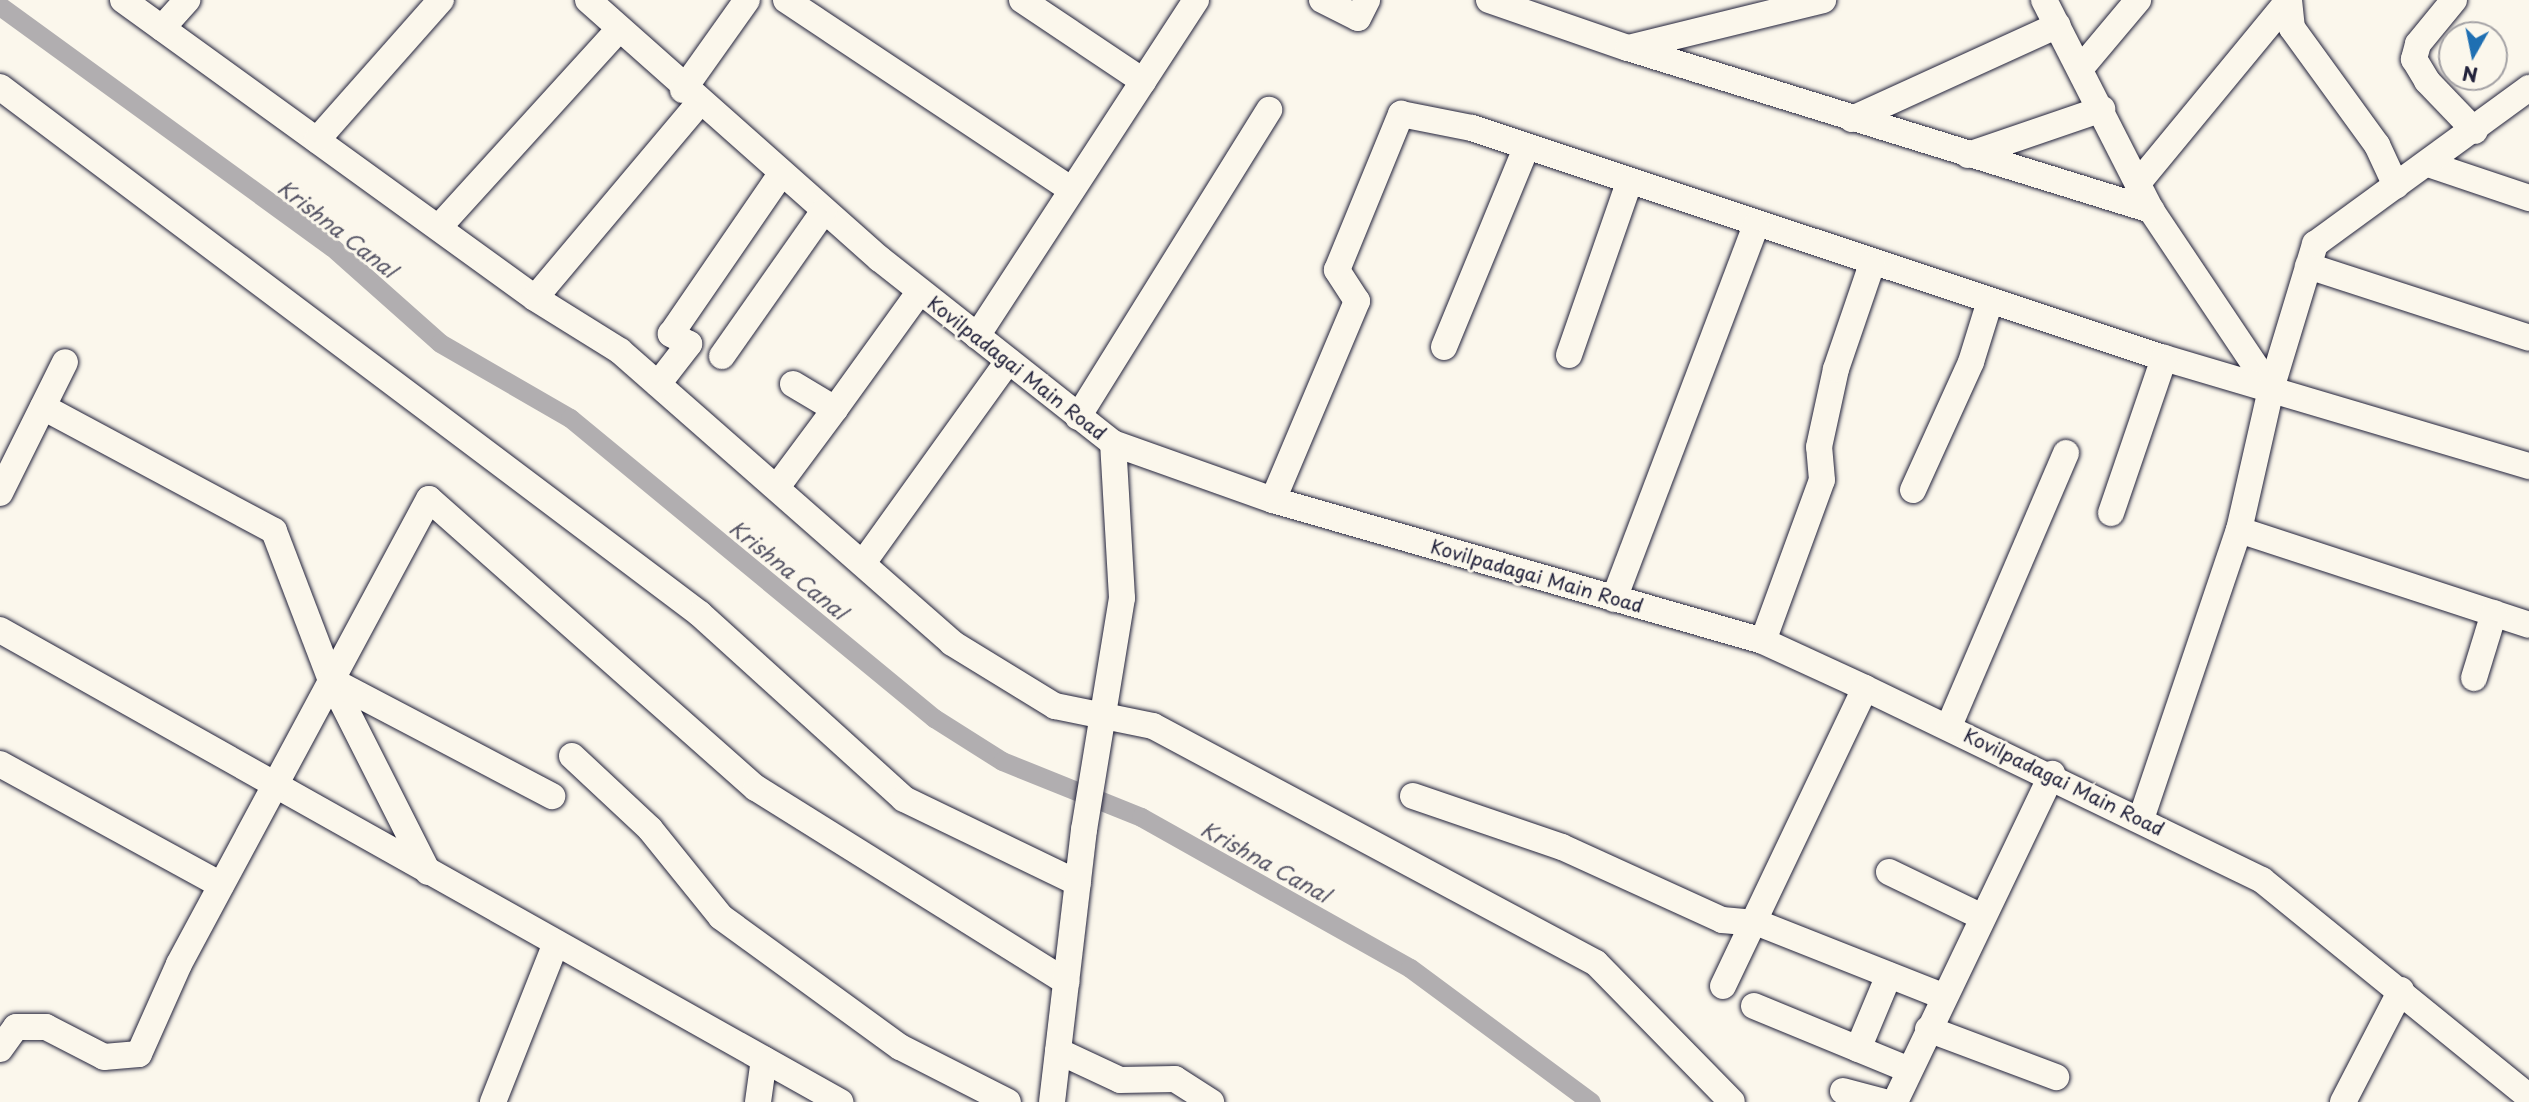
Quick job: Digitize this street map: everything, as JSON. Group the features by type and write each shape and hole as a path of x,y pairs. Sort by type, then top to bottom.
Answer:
{"street":[{"path":"123,0 535,298 620,351 777,486 952,643 1055,705 1153,726 1595,963 1732,1102"},
{"path":"162,28 187,0"},
{"path":"317,140 441,0"},
{"name":"Kovilpadagai Main Road","path":"588,0 691,97 824,211 920,291 1113,443 1273,500 1763,641 1949,726 2052,774 2262,880 2401,990 2529,1097"},
{"path":"535,298 691,97 747,0"},
{"path":"786,0 1072,190"},
{"path":"1023,0 1143,81"},
{"path":"977,336 1196,0"},
{"path":"1322,0 1358,18 1367,0"},
{"path":"1489,0 1628,48 2151,210"},
{"path":"1628,48 1824,0"},
{"path":"2044,0 2102,109 2151,210 2271,389"},
{"path":"2081,68 2138,0"},
{"path":"2138,183 2289,0"},
{"path":"2289,0 2292,28 2377,145 2396,186"},
{"path":"2454,0 2418,44 2414,59 2427,81 2475,131"},
{"path":"1852,119 2057,25"},
{"path":"439,227 618,30"},
{"path":"0,87 700,614 904,799 1078,883"},
{"path":"2141,819 2239,530 2271,389 2315,244 2475,131 2529,88"},
{"path":"1968,155 2102,109"},
{"path":"1078,417 1269,110"},
{"path":"1273,500 1357,301 1337,270 1401,114 1526,148 2164,358 2529,466"},
{"path":"1444,347 1526,148"},
{"path":"2428,163 2529,198"},
{"path":"658,384 689,344 671,334 781,174"},
{"path":"1569,355 1629,183"},
{"path":"722,356 824,211"},
{"path":"1614,598 1756,225"},
{"path":"1763,641 1822,480 1819,447 1836,369 1872,264"},
{"path":"2308,267 2529,338"},
{"path":"777,486 920,291"},
{"path":"1913,490 1971,362 1990,301"},
{"path":"2111,513 2164,358"},
{"path":"863,563 1008,361"},
{"path":"0,493 65,362"},
{"path":"793,384 835,409"},
{"path":"43,407 274,531 331,680 428,872"},
{"path":"1052,1102 1084,830 1105,715 1122,598 1113,443"},
{"path":"1949,726 2066,453"},
{"path":"0,1049 16,1027 46,1027 104,1057 139,1054 221,885 429,499 756,789 1066,982"},
{"path":"2239,530 2529,625"},
{"path":"2474,678 2494,613"},
{"path":"0,629 840,1102"},
{"path":"331,680 552,796"},
{"path":"1723,986 1758,923 1865,688"},
{"path":"572,755 650,829 721,917 900,1047 1008,1102"},
{"path":"0,764 221,885"},
{"path":"1895,1102 1942,996 2052,774"},
{"path":"1413,796 1562,847 1722,920 1758,923 1942,996"},
{"path":"1889,872 1982,917"},
{"path":"493,1102 556,943"},
{"path":"1858,1049 1889,975"},
{"path":"2343,1102 2401,990"},
{"path":"1754,1006 1909,1070"},
{"path":"1928,1029 2056,1077"},
{"path":"1058,1051 1120,1080 1175,1079 1211,1102"},
{"path":"758,1102 764,1059"},
{"path":"1843,1091 1884,1102"}],"waterway":[{"name":"Krishna Canal","path":"0,6 332,247 440,343 570,418 934,718 1002,761 1141,817 1410,968 1591,1102"}]}
